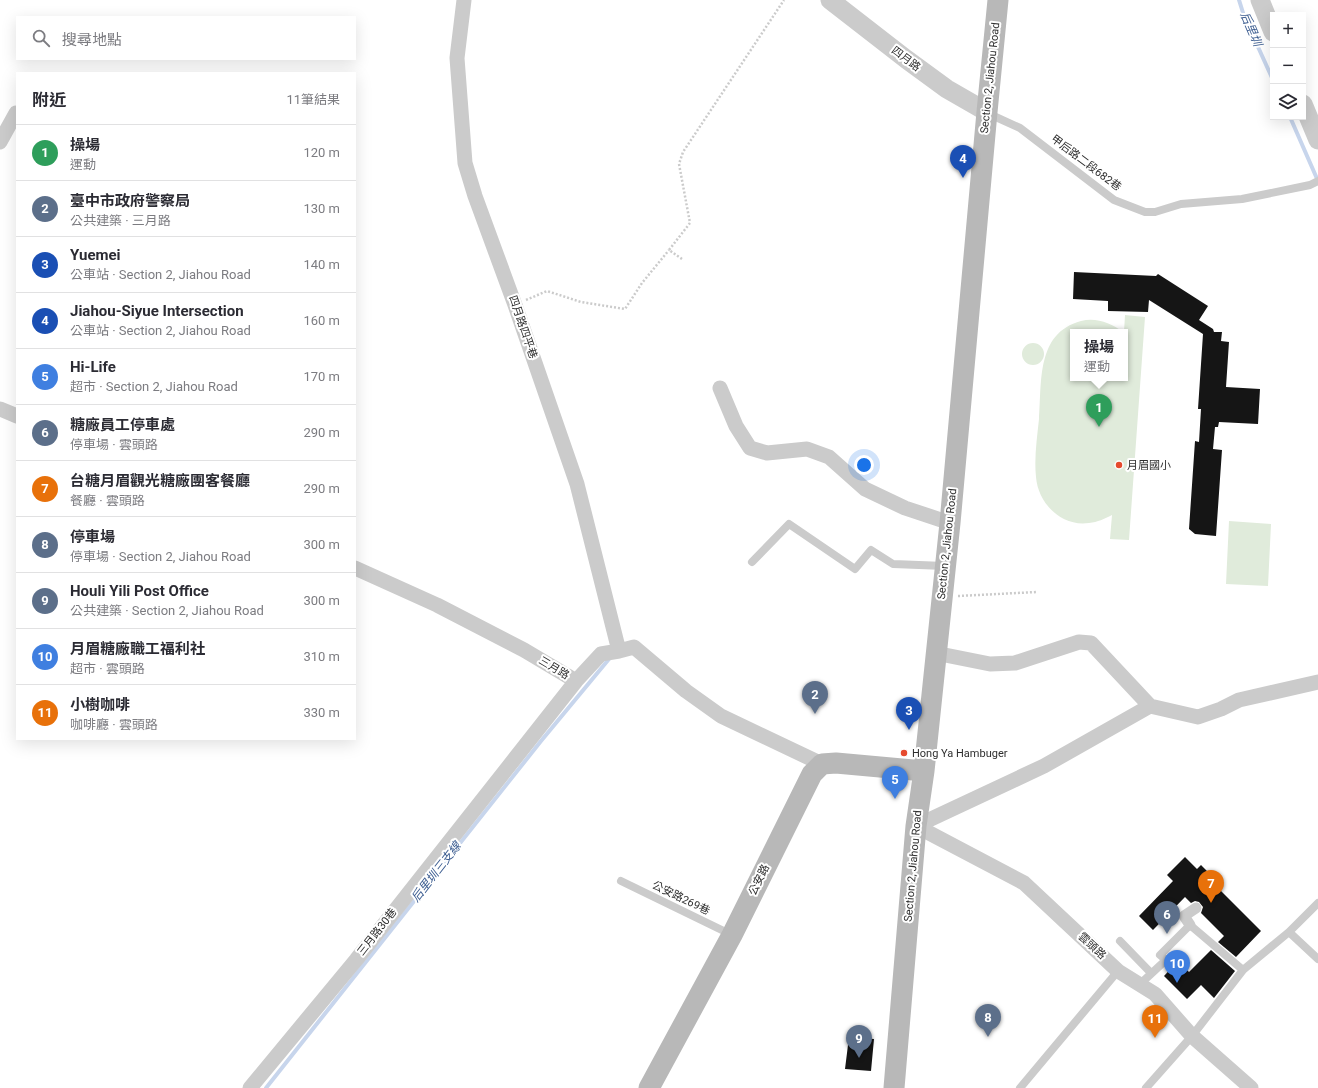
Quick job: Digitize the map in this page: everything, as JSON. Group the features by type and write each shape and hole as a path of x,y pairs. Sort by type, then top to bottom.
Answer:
{"main road":[{"name":"Section 2, Jiahou Road","path":"894,1088 916,826 924,771 935,653 950,523 986,112 998,0"},
{"path":"822,764 836,763 924,771"},
{"name":"公安路","path":"650,1088 732,935 812,774 822,764"}],"street":[{"name":"四月路四平巷","path":"464,0 457,58 465,163 475,196 515,305 577,484 619,651"},
{"name":"四月路","path":"830,0 906,60 947,89 986,112"},
{"path":"1260,0 1270,25"},
{"path":"1306,111 1318,140"},
{"path":"0,142 16,113"},
{"path":"720,388 736,426 750,448 767,453 807,449 829,457 865,489 905,508 950,523"},
{"path":"0,409 16,416"},
{"name":"三月路","path":"356,568 443,608 524,650 576,681 601,654 634,647 686,691 720,716 822,764"},
{"path":"935,653 990,664 1015,663 1079,642 1091,643 1150,706 1198,717 1221,709 1240,700 1318,682"},
{"name":"三月路30巷","path":"250,1088 356,960 576,681"},
{"path":"916,826 1044,766 1150,706"},
{"name":"雲頭路","path":"916,826 1024,883 1118,971 1155,994 1192,1036 1251,1088"},
{"path":"1190,925 1184,916 1196,908"}],"lane":[{"name":"甲后路二段682巷","path":"986,112 1020,128 1114,200 1145,212 1155,212 1181,204 1242,199 1310,185 1318,181"},
{"path":"752,562 789,524 855,569 871,550 893,564 945,566"},
{"name":"公安路269巷","path":"621,881 732,935"},
{"path":"1146,1088 1192,1036 1243,970 1289,932 1318,903"},
{"path":"1139,985 1166,960 1160,955 1190,925 1243,970"},
{"path":"1289,932 1318,959"},
{"path":"1120,941 1151,973"},
{"path":"1020,1088 1118,971"}],"path":[{"path":"515,305 547,291 581,302 625,309 642,283 690,223 679,164 683,152 784,0"},
{"path":"669,250 682,259"},
{"path":"942,596 1037,592"}],"green space":[{"path":"1125,315 1145,317 1129,540 1110,539 1112,515 1089,523 1069,521 1060,517 1046,504 1041,496 1036,477 1035,463 1040,390 1044,361 1056,336 1066,327 1087,320 1098,320 1118,329 1070,329 1070,381 1128,381 1128,329 1124,329"},
{"path":"1033,343 1041,346 1044,354 1041,362 1033,365 1025,362 1022,354 1025,346"},
{"path":"1229,521 1271,524 1268,586 1226,584"}],"building":[{"path":"1074,272 1156,276 1158,274 1208,306 1199,320 1213,329 1214,332 1222,332 1221,341 1229,342 1226,387 1260,389 1258,424 1219,422 1218,427 1215,427 1213,449 1222,450 1216,536 1195,534 1189,529 1195,441 1199,442 1201,409 1198,409 1203,334 1149,300 1148,312 1108,311 1108,301 1073,299"},
{"path":"1185,857 1197,869 1201,865 1214,878 1211,881 1261,931 1236,957 1218,942 1224,936 1201,913 1203,907 1199,902 1195,901 1191,903 1185,897 1153,930 1139,916 1173,881 1167,875"},
{"path":"1211,950 1235,971 1214,998 1201,985 1187,999 1164,976 1178,961 1189,972"},
{"path":"849,1037 874,1039 871,1071 845,1069"}],"waterway":[{"name":"后里圳","path":"1239,0 1244,16 1270,73"},
{"name":"后里圳","path":"1291,120 1318,181"},
{"name":"后里圳三支線","path":"266,1088 541,741 609,659"}],"place":[{"name":"Jiahou-Siyue Intersection","path":"963,178"},
{"name":"操場","path":"1099,427"},
{"name":"月眉國小","path":"1119,465"},
{"name":"臺中市政府警察局","path":"815,714"},
{"name":"Yuemei","path":"909,730"},
{"name":"Hong Ya Hambuger","path":"904,753"},
{"name":"Hi-Life","path":"895,799"},
{"name":"台糖月眉觀光糖廠團客餐廳","path":"1211,903"},
{"name":"糖廠員工停車處","path":"1167,934"},
{"name":"月眉糖廠職工福利社","path":"1177,983"},
{"name":"停車場","path":"988,1037"},
{"name":"小樹咖啡","path":"1155,1038"},
{"name":"Houli Yili Post Office","path":"859,1058"}]}
